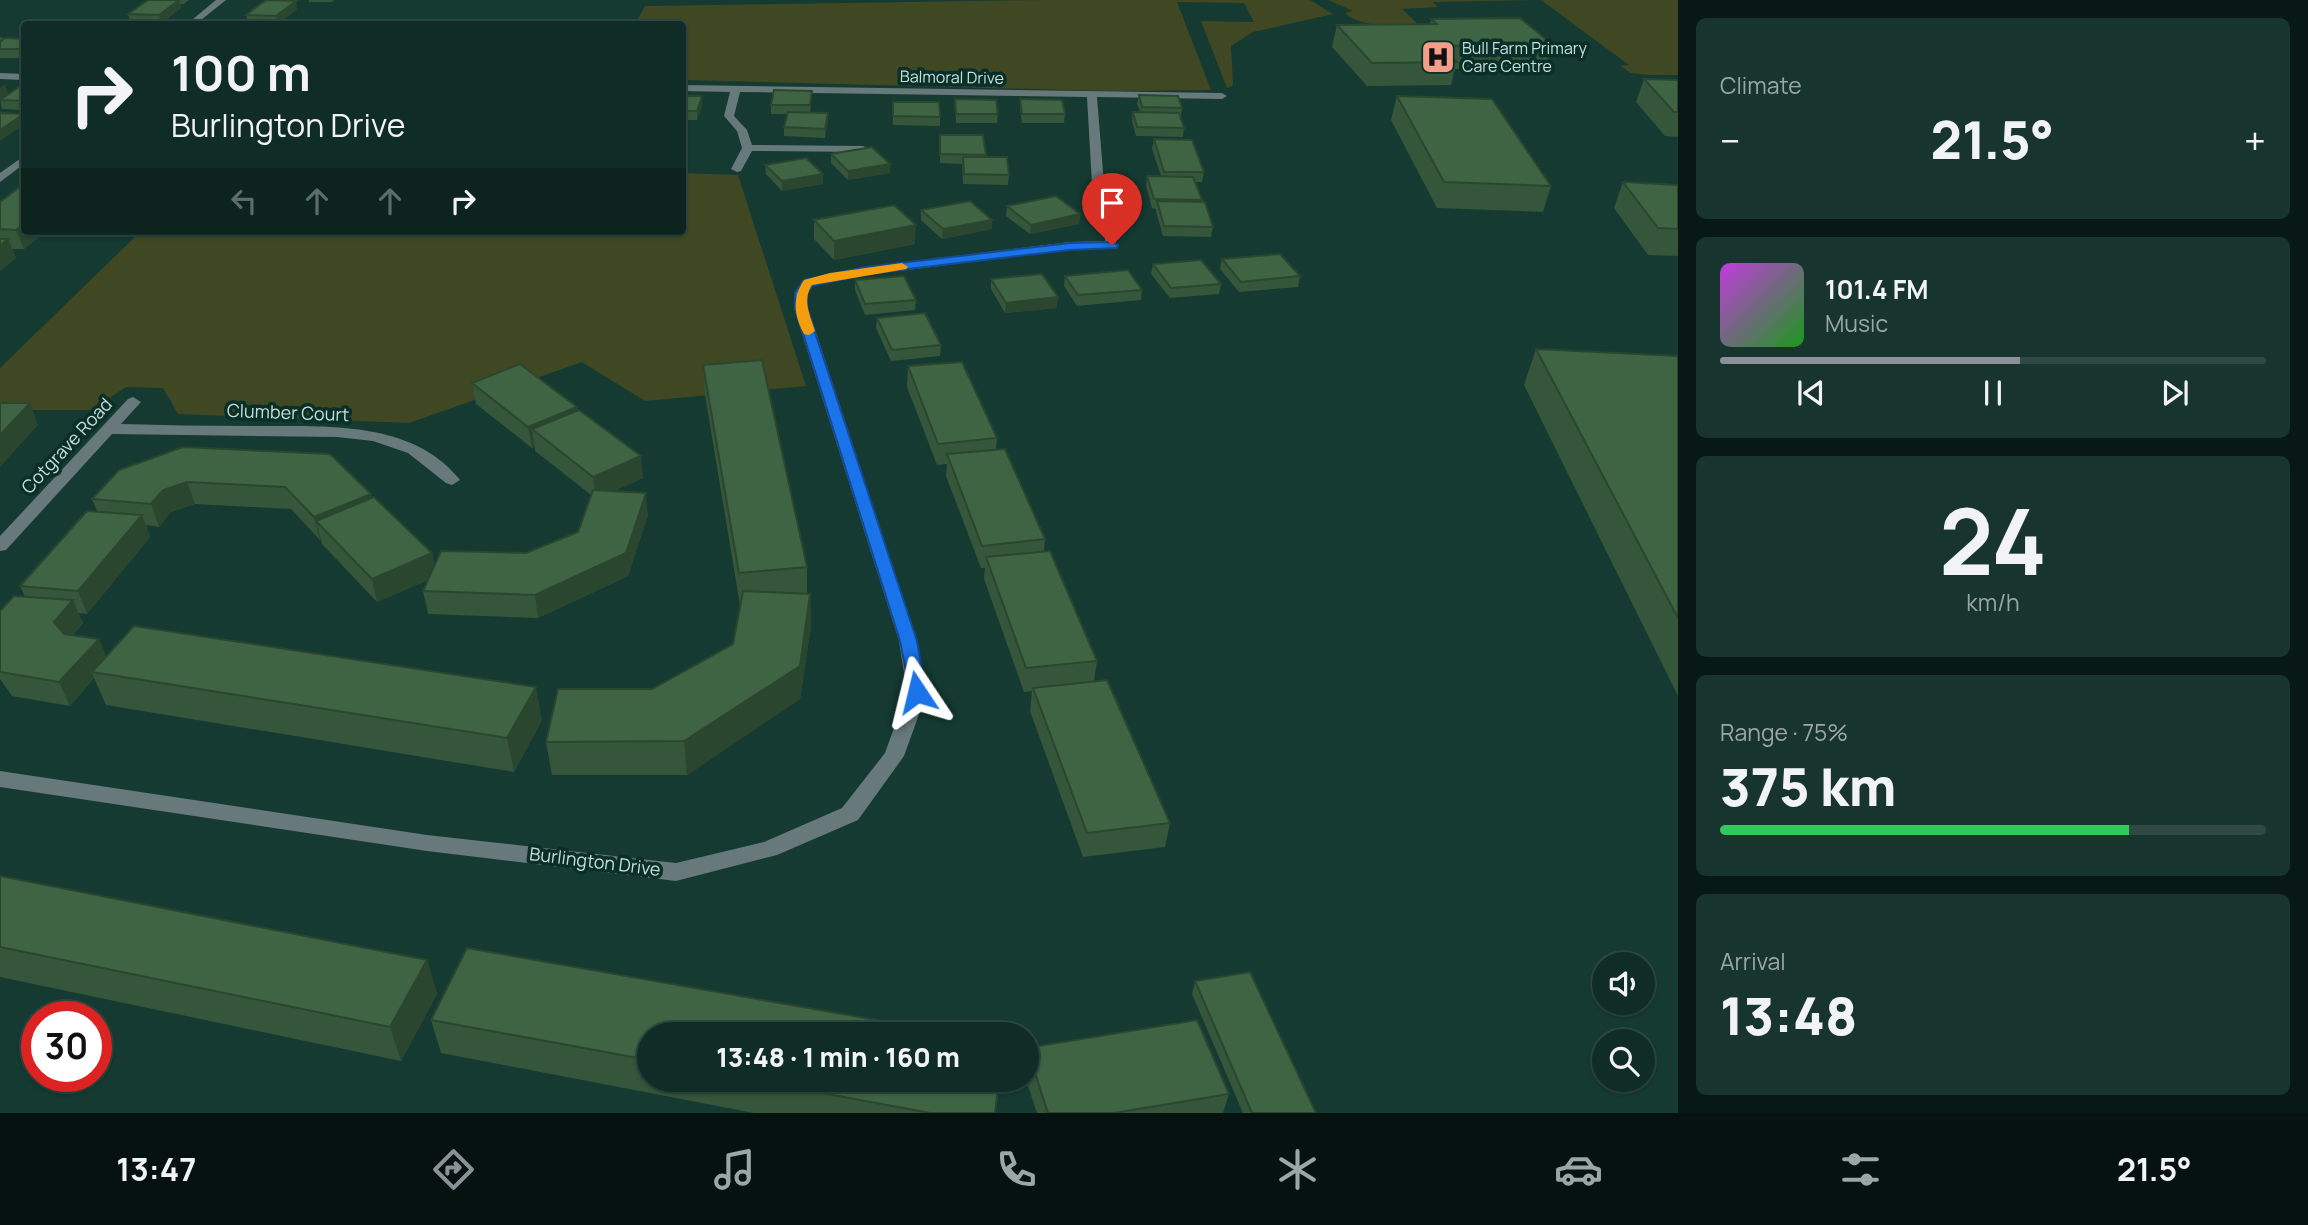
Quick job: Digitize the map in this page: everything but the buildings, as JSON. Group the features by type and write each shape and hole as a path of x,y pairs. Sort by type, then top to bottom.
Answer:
{"street":[{"path":"195,21 222,0"},
{"path":"0,76 21,77"},
{"name":"Balmoral Drive","path":"686,88 1222,96"},
{"path":"736,89 729,116 742,130 748,148 737,169"},
{"path":"1092,95 1098,184"},
{"path":"748,148 863,149"},
{"path":"0,179 21,162"},
{"name":"Burlington Drive","path":"0,779 427,843 676,872 769,849 850,814 894,756 917,692 908,641 801,308 801,293 808,283 866,271 1070,246 1112,245 1110,221"},
{"name":"Cotgrave Road","path":"0,546 133,402"},
{"name":"Clumber Court","path":"110,429 337,432 375,437 414,450 453,480"}],"green space":[{"path":"1042,0 1310,0 1333,14 1253,32 1231,46 1233,85 1227,88 1201,21 1254,22 1244,3 1177,2 1211,90 1108,91 686,80 686,21 637,21 645,6"},
{"path":"1328,0 1541,0 1433,2 1438,7 1402,9 1423,29 1381,26 1360,21 1345,13 1353,11"},
{"path":"1541,0 1678,0 1678,75 1631,73 1620,66 1629,65"},
{"path":"686,173 738,175 806,386 645,401 582,362 409,423 178,414 163,388 126,387 91,410 0,410 0,368 137,235 686,235"}],"slow traffic":[{"path":"809,331 801,308 801,293 808,283 830,277 902,267"}],"place":[{"name":"Bull Farm Primary Care Centre","path":"1438,57"}],"route":[{"path":"917,692 908,641 801,308 801,293 808,283 866,271 1070,246 1112,245"}]}
